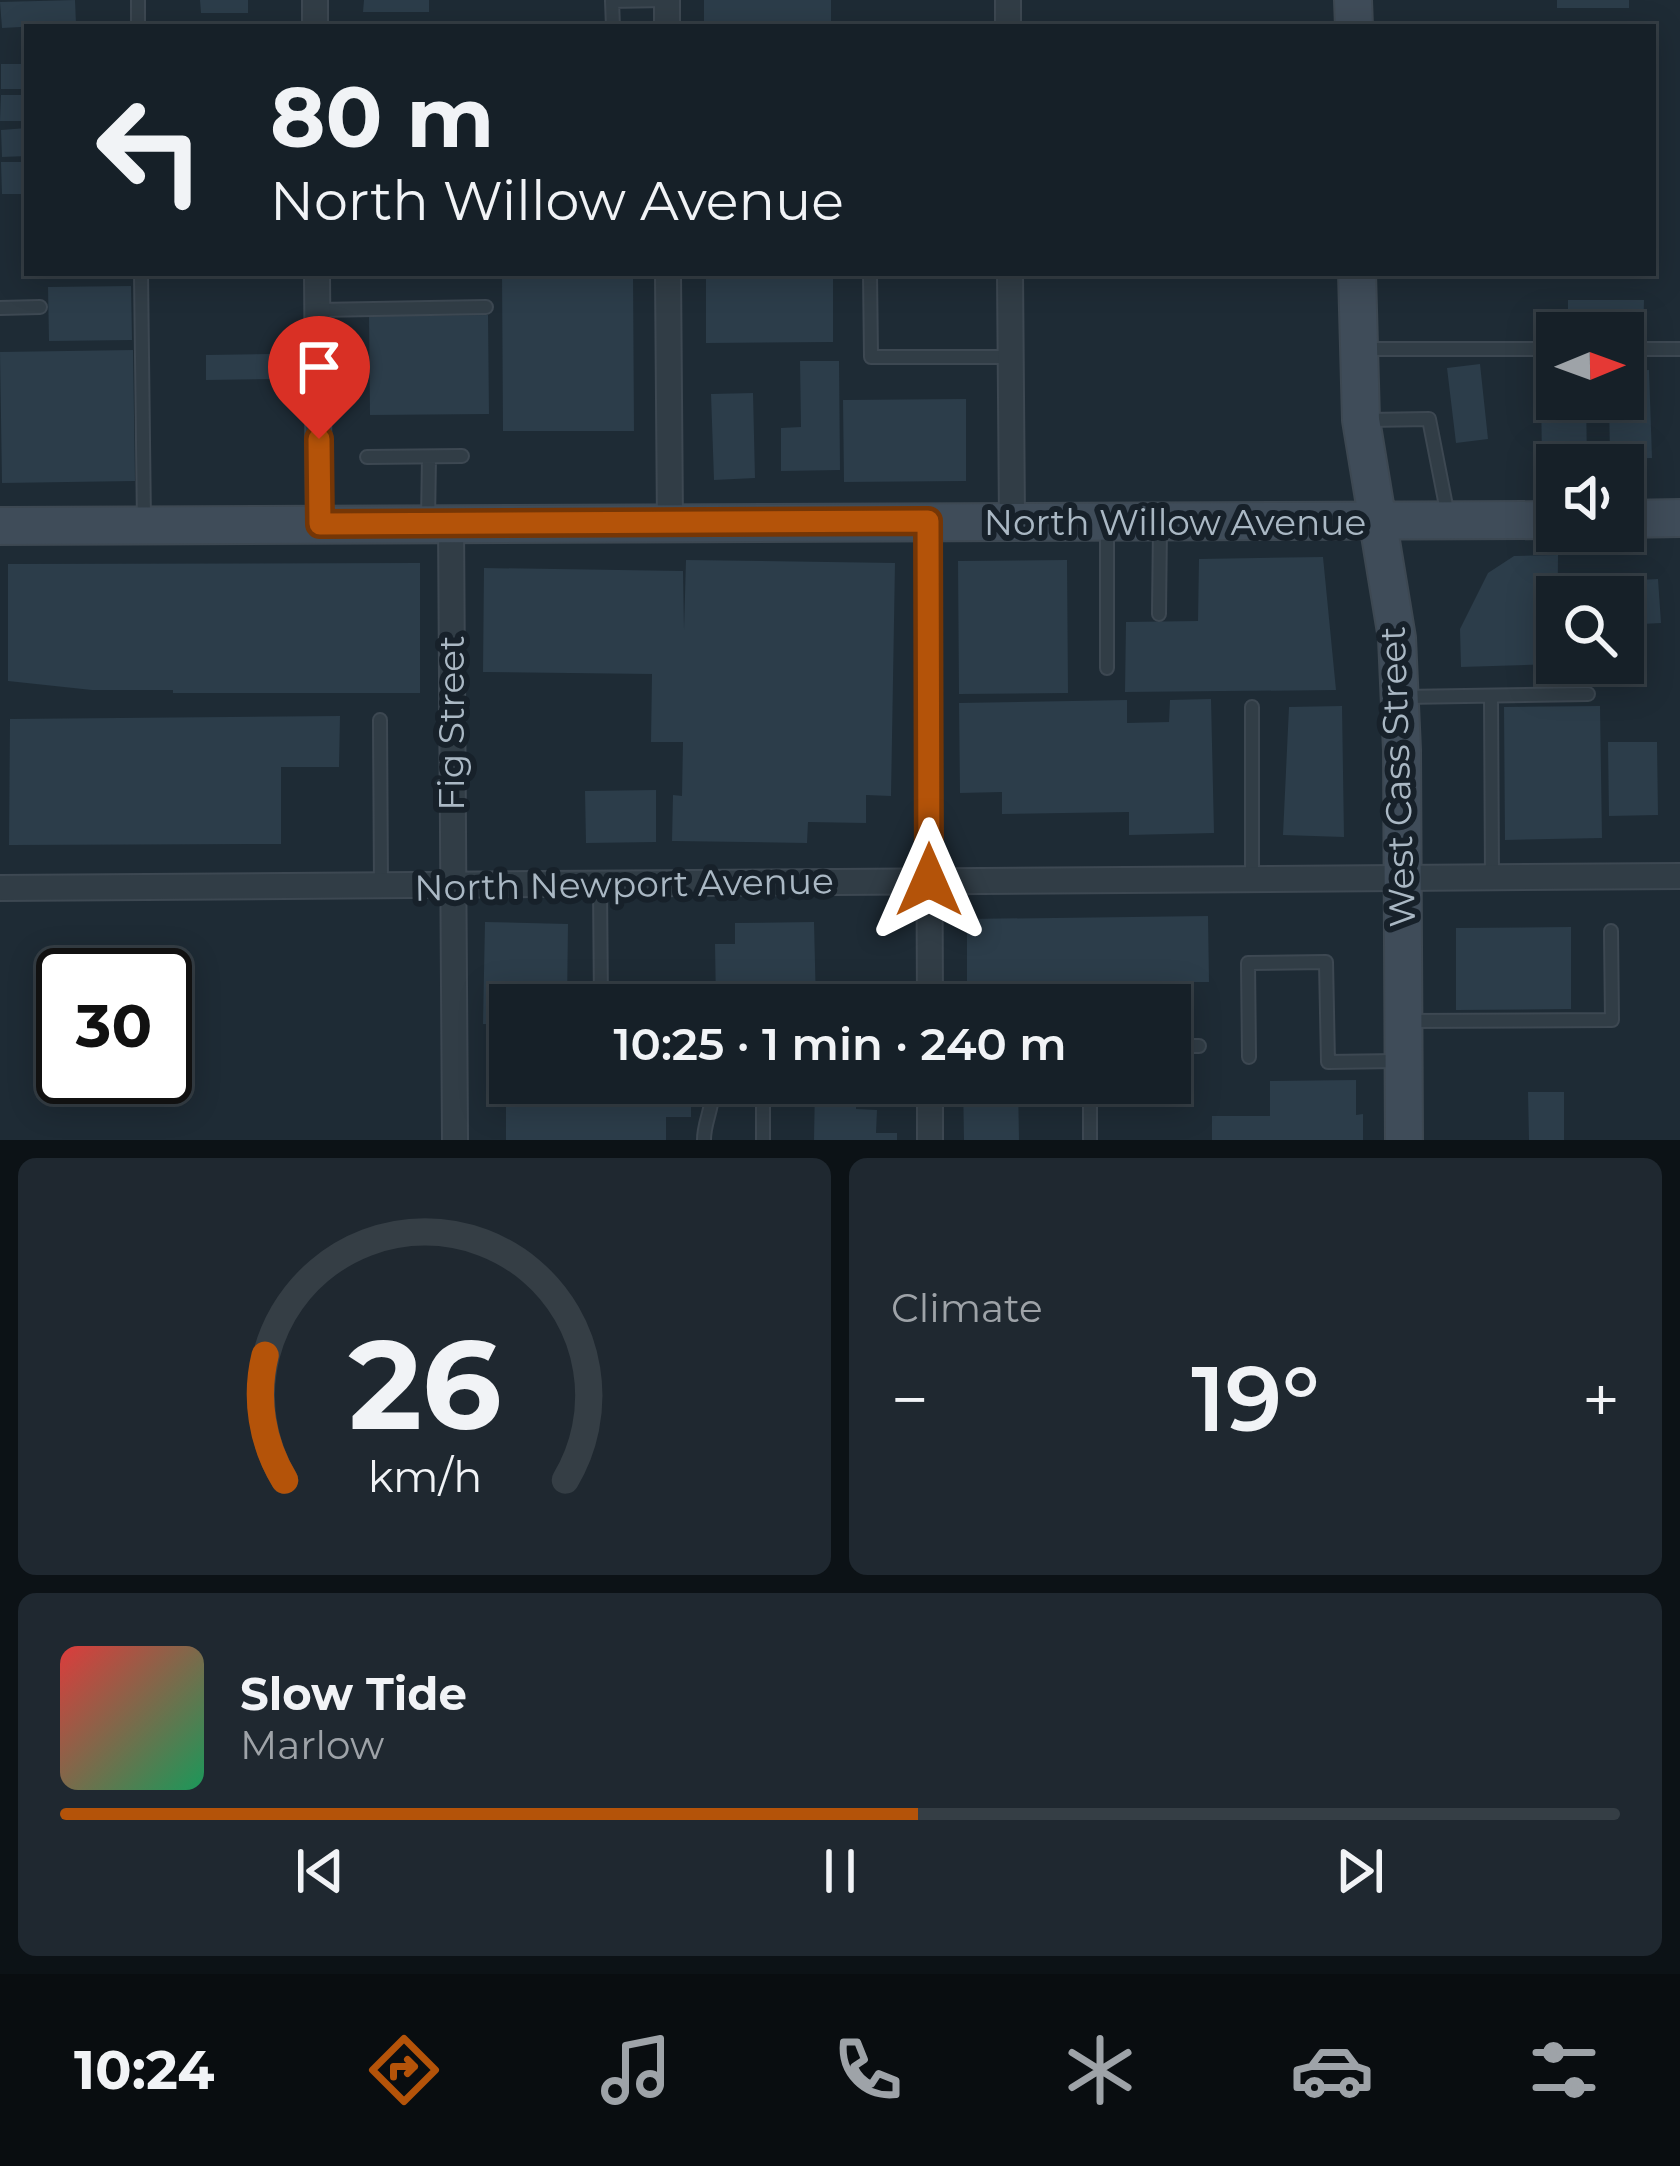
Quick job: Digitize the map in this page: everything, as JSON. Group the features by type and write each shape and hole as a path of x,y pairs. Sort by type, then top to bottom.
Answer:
{"street":[{"path":"317,276 320,524"},
{"path":"668,276 670,524"},
{"path":"1010,276 1012,520"},
{"name":"West Cass Street","path":"1357,276 1361,420 1397,638 1404,1140"},
{"path":"1644,519 1680,518"},
{"name":"North Willow Avenue","path":"0,526 1536,520"},
{"path":"928,521 930,984"},
{"name":"Fig Street","path":"440,523 453,887 455,1140"},
{"name":"North Newport Avenue","path":"0,888 1680,876"},
{"path":"930,1104 930,1140"}],"lane":[{"path":"613,24 612,1 665,0"},
{"path":"141,276 144,525"},
{"path":"870,276 871,358 1011,357"},
{"path":"0,308 40,307"},
{"path":"318,310 486,307"},
{"path":"1359,349 1536,349"},
{"path":"1644,349 1680,349"},
{"path":"1361,420 1429,419 1449,522"},
{"path":"368,457 462,456"},
{"path":"429,457 440,523"},
{"path":"1107,668 1108,522"},
{"path":"1159,614 1160,522"},
{"path":"1400,697 1588,694"},
{"path":"1490,696 1492,877"},
{"path":"1252,707 1252,878"},
{"path":"380,720 381,887"},
{"path":"600,885 601,984"},
{"path":"1403,1022 1612,1020 1611,931"},
{"path":"1249,1057 1248,963 1326,962 1328,1062 1404,1061"},
{"path":"1191,1046 1199,1046"},
{"path":"704,1140 712,1094 763,1094 763,1140"},
{"path":"1090,1104 1090,1140"}],"building":[{"path":"75,0 76,24 2,28 0,2"},
{"path":"200,0 248,0 248,13 201,13"},
{"path":"364,0 429,0 429,12 363,12"},
{"path":"704,0 831,0 831,24 704,24"},
{"path":"1557,0 1629,0 1629,8 1557,8"},
{"path":"1,64 24,64 24,89 1,89"},
{"path":"1,95 24,95 24,121 0,121"},
{"path":"24,128 24,156 2,157 1,130"},
{"path":"1,162 24,162 24,194 2,194"},
{"path":"502,276 633,276 634,431 503,431"},
{"path":"706,276 833,276 833,342 706,343"},
{"path":"131,286 132,340 49,341 48,287"},
{"path":"1568,300 1644,300 1644,312 1568,312"},
{"path":"488,315 489,414 370,415 369,316"},
{"path":"133,350 135,481 2,483 0,352"},
{"path":"273,354 272,379 206,380 206,355"},
{"path":"800,361 839,361 840,470 781,471 781,428 801,427"},
{"path":"1480,364 1488,439 1456,443 1447,368"},
{"path":"1644,370 1649,370 1652,458 1644,458 1644,444 1610,444 1609,420 1644,420"},
{"path":"753,393 755,478 714,480 711,394"},
{"path":"966,399 966,481 844,482 843,400"},
{"path":"1541,420 1586,420 1587,444 1542,444"},
{"path":"1558,555 1558,576 1536,576 1536,665 1461,667 1460,629 1488,573 1514,556"},
{"path":"1323,557 1336,690 1125,692 1126,622 1198,621 1199,559"},
{"path":"686,560 895,563 891,796 866,795 866,823 808,822 807,843 672,841 673,795 682,796 683,742 651,742 652,674 483,672 484,568 683,571 684,630"},
{"path":"1067,560 1068,693 959,694 958,561"},
{"path":"420,563 420,693 173,693 8,681 8,564"},
{"path":"1658,579 1661,623 1644,624 1644,580"},
{"path":"1211,699 1214,833 1129,835 1129,812 1002,814 1002,792 960,793 959,703 1127,700 1127,723 1169,722 1170,700"},
{"path":"1342,706 1344,837 1283,835 1289,707"},
{"path":"1600,706 1602,838 1505,840 1504,707"},
{"path":"340,716 339,767 281,767 281,844 9,845 10,719"},
{"path":"1608,742 1657,742 1658,815 1609,816"},
{"path":"656,790 656,842 586,843 585,791"},
{"path":"1208,916 1209,982 967,984 967,919"},
{"path":"485,922 568,924 567,984 489,984 489,1024 483,1024"},
{"path":"814,922 815,984 716,984 715,944 735,944 735,923"},
{"path":"1571,927 1571,1009 1456,1010 1456,928"},
{"path":"1356,1080 1356,1115 1363,1114 1363,1140 1212,1140 1212,1116 1270,1116 1270,1081"},
{"path":"1528,1092 1564,1092 1564,1140 1529,1140"},
{"path":"506,1104 691,1104 691,1117 666,1117 666,1140 506,1140"},
{"path":"815,1104 856,1104 856,1109 877,1110 876,1133 897,1133 897,1140 814,1140"},
{"path":"963,1104 1018,1104 1019,1140 964,1140"}],"route":[{"path":"319,439 320,524 928,521 929,880"}]}
